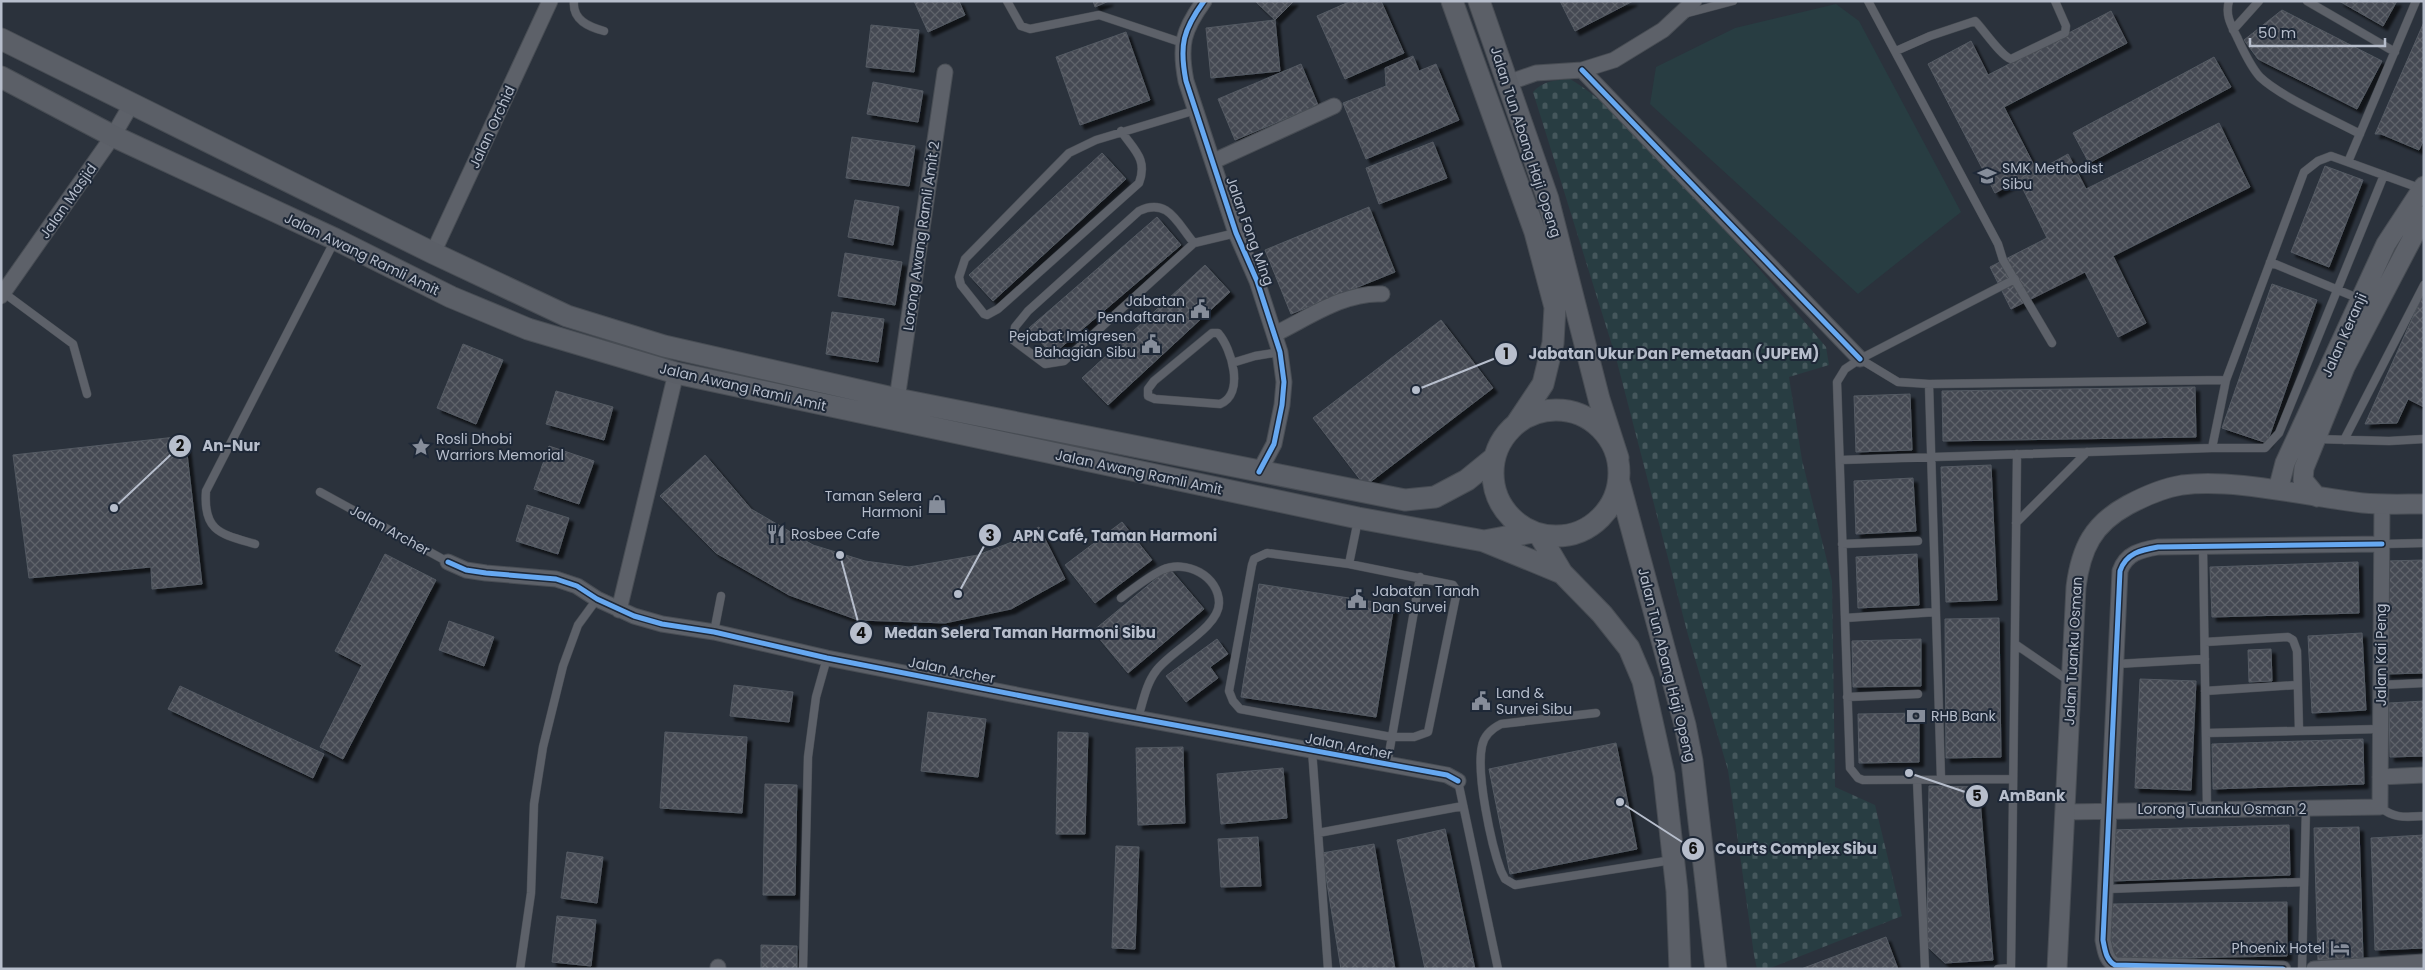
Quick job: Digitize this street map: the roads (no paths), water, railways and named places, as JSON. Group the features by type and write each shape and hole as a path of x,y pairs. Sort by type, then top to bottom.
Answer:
{"main road":[{"name":"Jalan Tun Abang Haji Openg","path":"1452,1 1535,232 1555,307 1553,343 1543,384 1517,423"},
{"name":"Jalan Tun Abang Haji Openg","path":"1479,1 1548,199 1599,398 1618,458"},
{"name":"Jalan Awang Ramli Amit","path":"1,39 433,254 576,318 664,346 897,399 1405,500 1435,497 1467,480 1494,458"},
{"name":"Jalan Awang Ramli Amit","path":"1,78 113,136 335,239 451,297 528,329 676,373 1358,518 1484,541 1536,533"},
{"path":"1556,410 1577,413 1595,423 1609,438 1618,458 1619,482 1609,507 1590,526 1574,534 1557,537 1536,533 1517,523 1504,510 1492,476 1494,458 1503,439 1517,423 1535,413 1556,410"},
{"name":"Jalan Tun Abang Haji Openg","path":"1619,482 1685,725 1701,829 1716,969"},
{"name":"Jalan Tun Abang Haji Openg","path":"1536,533 1562,573 1602,614 1629,648 1643,681 1664,775 1677,891 1680,969"},
{"path":"1484,541 1562,573"},
{"path":"1701,829 1726,969"},
{"path":"1669,969 1677,891"}],"street":[{"name":"Jalan Orchid","path":"433,254 550,1"},
{"name":"Jalan Fong Ming","path":"1204,1 1185,32 1182,58 1186,81 1214,161 1236,233 1257,281 1275,334 1280,352 1284,382 1282,405 1274,444 1259,472"},
{"path":"1507,83 1536,73 1582,70 1598,66 1629,53 1663,30 1694,1"},
{"path":"1582,70 1860,359"},
{"name":"Lorong Awang Ramli Amit 2","path":"897,399 945,72"},
{"name":"Jalan Masjid","path":"3,294 113,136 131,105"},
{"path":"1214,161 1334,106"},
{"name":"Jalan Keranji","path":"2278,490 2285,463 2386,244 2423,188"},
{"name":"Jalan Keranji","path":"2317,497 2304,480 2304,468 2314,439 2344,367 2401,259 2421,226"},
{"path":"2360,299 2368,301 2374,297 2401,259"},
{"path":"1275,334 1352,297 1367,293 1382,294"},
{"path":"619,610 676,373"},
{"name":"Jalan Tuanku Osman","path":"2057,969 2071,682 2079,565 2086,544 2116,511 2146,495 2181,485 2223,485 2278,490 2317,497 2382,503 2424,504"},
{"name":"Jalan Kai Peng","path":"2380,807 2382,503"},
{"path":"2283,969 2115,965 2110,962 2103,940 2117,664 2119,578 2123,563 2137,550 2158,547 2382,544"},
{"name":"Jalan Archer","path":"448,562 466,570 556,579 577,586 619,610 662,624 714,632 827,658 1387,764 1447,776 1458,781"},
{"path":"2380,776 2424,775"},
{"name":"Lorong Tuanku Osman 2","path":"2064,812 2380,807"},
{"path":"2314,969 2424,962"}],"lane":[{"path":"574,1 573,9 577,16 591,27 604,31"},
{"path":"1007,1 1021,26 1030,30 1100,15 1183,44"},
{"path":"1678,16 1733,1"},
{"path":"1868,1 2015,279 2052,343"},
{"path":"1896,51 1930,36 1976,21 1991,37 2003,55 2011,59 2065,33 2066,26 2055,1"},
{"path":"2229,1 2227,10 2233,30 2244,53 2260,76 2276,89 2360,134"},
{"path":"2233,30 2260,1"},
{"path":"2307,1 2395,52"},
{"path":"2348,162 2416,1"},
{"path":"1121,131 1143,163 1143,171 1139,183 998,309 987,315 984,314 960,285 959,277 965,259 1068,153 1121,131 1196,110"},
{"path":"2212,448 2226,380 2304,172 2318,161 2331,156 2423,188"},
{"path":"1840,460 2265,448 2272,443 2279,433 2384,175"},
{"path":"1194,243 1165,208 1151,205 1139,211 1028,311 1015,327 1013,340 1016,345 1045,364 1064,362 1194,243 1236,233"},
{"path":"255,544 224,534 215,527 207,518 206,492 335,239"},
{"path":"2270,262 2360,299"},
{"path":"2013,779 1863,780 1850,768 1837,382 1845,369 1860,359 2015,279"},
{"path":"2344,440 2424,285"},
{"path":"3,294 73,344 87,394"},
{"path":"1212,333 1218,333 1224,340 1230,350 1232,363 1232,394 1227,401 1220,404 1150,398 1147,393 1154,382 1212,333"},
{"path":"1232,363 1255,356 1280,352"},
{"path":"1860,359 1898,382 1929,384 2226,380"},
{"path":"1929,384 1941,779"},
{"path":"2314,439 2423,439"},
{"path":"2016,523 2087,452"},
{"path":"1998,969 2010,969 2018,454"},
{"name":"Jalan Archer","path":"320,492 448,562"},
{"path":"1348,564 1358,518"},
{"path":"1842,544 1918,541"},
{"path":"2382,544 2424,543"},
{"path":"2203,547 2207,809"},
{"path":"1267,553 1348,564 1420,577 1453,585 1457,591 1430,729 1425,734 1414,737 1392,737 1240,709 1233,701 1229,691 1254,559 1267,553"},
{"path":"1122,598 1164,569 1177,568 1191,569 1205,575 1214,584 1219,604 1210,624 1168,657 1155,672 1138,718"},
{"path":"1387,764 1420,577"},
{"path":"714,632 721,596"},
{"path":"520,969 531,893 534,804 543,747 563,666 578,625 597,599"},
{"path":"1845,618 1936,612"},
{"path":"2205,642 2288,637 2293,640 2297,651 2296,685 2299,731"},
{"path":"2015,644 2071,682"},
{"path":"803,969 808,757 816,697 827,658"},
{"path":"2117,664 2205,659"},
{"path":"2381,686 2424,683"},
{"path":"2205,690 2296,685"},
{"path":"1847,698 1918,694"},
{"path":"1596,714 1501,724 1490,730 1482,745 1481,766 1487,810 1501,871 1505,879 1514,885 1674,860"},
{"path":"2206,733 2381,729"},
{"path":"1312,750 1328,969"},
{"path":"1917,779 1925,969"},
{"name":"Jalan Archer","path":"1458,781 1498,969"},
{"path":"1318,833 1463,806"},
{"path":"2380,807 2388,814 2399,818 2424,816"},
{"path":"2302,969 2306,808"},
{"path":"2107,889 2304,882"}],"place":[{"name":"SMK Methodist Sibu","path":"1987,176"},
{"name":"Jabatan Pendaftaran","path":"1200,309"},
{"name":"Pejabat Imigresen Bahagian Sibu","path":"1151,344"},
{"name":"Jabatan Ukur Dan Pemetaan (JUPEM)","path":"1416,390"},
{"name":"Rosli Dhobi Warriors Memorial","path":"421,447"},
{"name":"Taman Selera Harmoni","path":"937,504"},
{"name":"An-Nur","path":"114,508"},
{"name":"Rosbee Cafe","path":"776,534"},
{"name":"Medan Selera Taman Harmoni Sibu","path":"840,555"},
{"name":"APN Café, Taman Harmoni","path":"958,594"},
{"name":"Jabatan Tanah Dan Survei","path":"1357,599"},
{"name":"Land & Survei Sibu","path":"1481,701"},
{"name":"RHB Bank","path":"1916,716"},
{"name":"AmBank","path":"1909,773"},
{"name":"Courts Complex Sibu","path":"1620,802"},
{"name":"Phoenix Hotel","path":"2340,948"}]}
